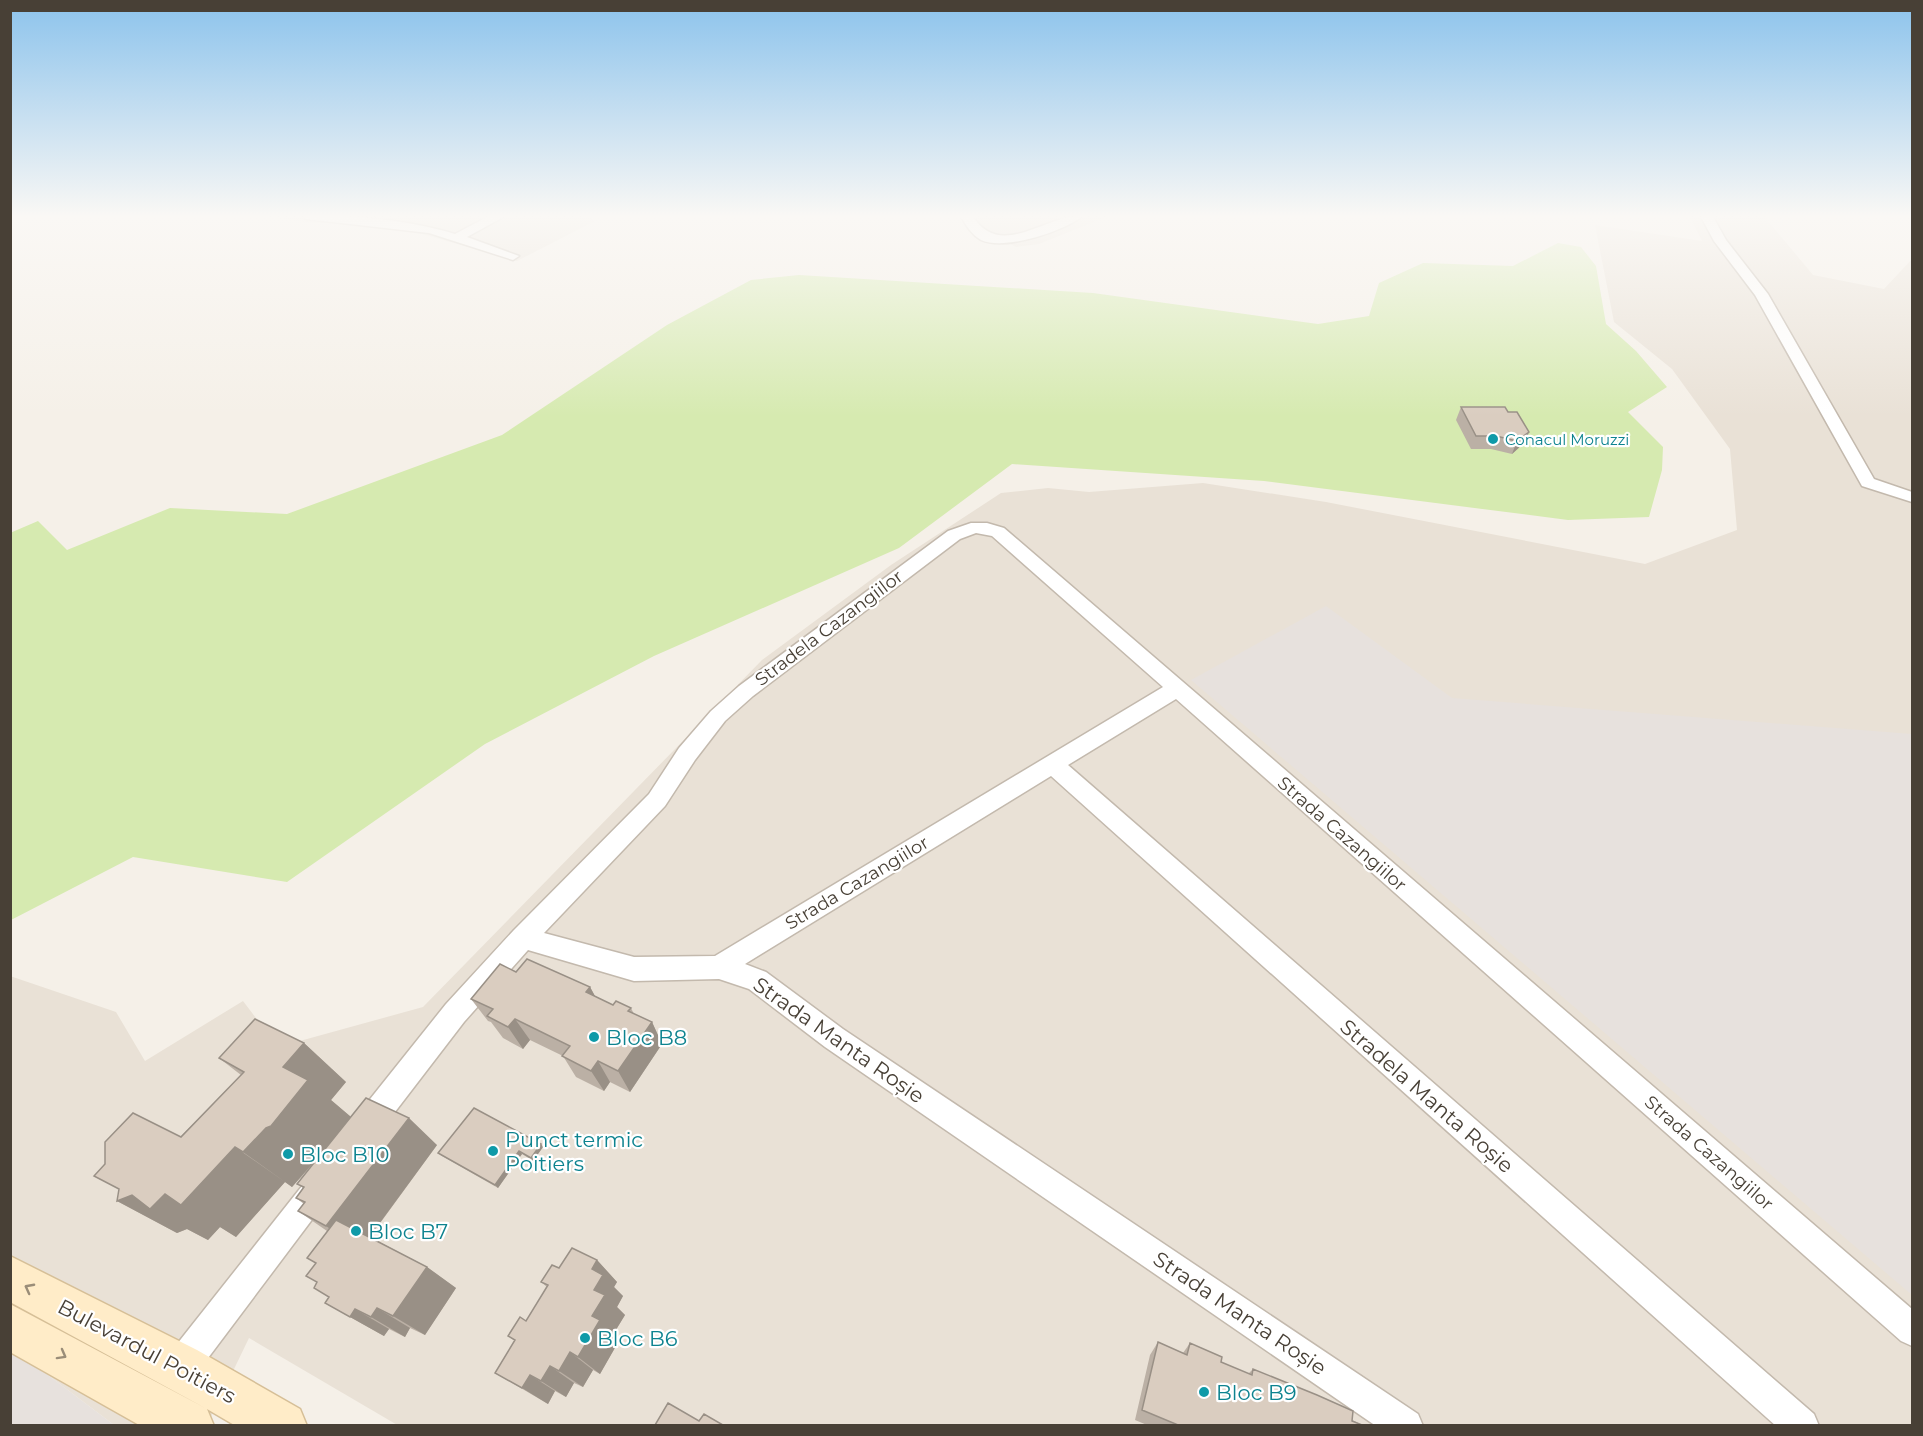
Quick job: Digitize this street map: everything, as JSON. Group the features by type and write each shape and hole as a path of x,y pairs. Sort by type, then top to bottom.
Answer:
{"main road":[{"name":"Bulevardul Poitiers","path":"10,1278 180,1367 283,1425"},
{"path":"10,1326 171,1415"}],"street":[{"path":"1752,282 1761,294 1869,482 1912,497"},
{"name":"Stradela Cazangiilor","path":"522,938 657,801 687,754 718,716 746,691 848,612 966,529 977,527 998,532 1176,689"},
{"name":"Strada Cazangiilor","path":"719,967 822,902 1176,689 1912,1330"},
{"name":"Stradela Manta Roșie","path":"1053,765 1802,1425"},
{"path":"171,1415 180,1367 455,1013 522,938"},
{"name":"Strada Manta Roșie","path":"522,938 634,969 719,967 757,980 834,1038 1406,1425"}],"shaded area":[{"path":"1606,282 1849,282 1884,289 1891,282 1912,282 1912,1425 399,1426 249,1338 207,1425 114,1425 11,1347 10,976 116,1012 145,1061 243,1001 278,1047 423,1007 762,660 891,565 1001,493 1048,488 1089,492 1203,483 1326,502 1645,564 1737,530 1730,449 1672,369 1614,322"},
{"path":"1326,606 1452,698 1912,734 1912,1295 1191,680"},
{"path":"11,1347 114,1425 11,1425"}],"green space":[{"path":"747,282 914,282 1093,293 1318,324 1369,316 1379,283 1599,282 1606,324 1636,351 1667,387 1628,412 1663,447 1662,470 1649,517 1568,520 1264,481 1012,464 899,548 654,656 485,744 287,882 133,857 11,920 10,533 38,521 67,550 170,508 287,514 502,435 667,325"}],"building":[{"path":"1461,407 1505,407 1508,412 1517,412 1529,432 1517,441 1496,436 1476,436"},
{"name":"Bloc B8","path":"527,959 590,987 586,992 613,1005 616,1001 631,1008 628,1011 652,1022 618,1071 598,1061 591,1071 562,1056 570,1046 515,1019 508,1027 487,1016 493,1009 471,999 500,964 516,972"},
{"path":"255,1019 304,1043 283,1067 308,1080 271,1126 266,1128 243,1152 235,1147 181,1205 165,1194 150,1209 132,1195 117,1201 119,1189 94,1176 105,1164 105,1142 133,1113 181,1137 244,1072 219,1058"},
{"path":"366,1098 409,1118 326,1226 298,1211 305,1202 296,1198 304,1187 297,1184"},
{"name":"Punct termic Poitiers","path":"474,1108 541,1144 531,1158 519,1151 495,1185 438,1153"},
{"path":"336,1220 427,1267 393,1316 377,1308 371,1317 355,1309 350,1317 325,1303 329,1297 314,1288 317,1282 306,1276 316,1263 307,1258"},
{"path":"572,1248 597,1260 592,1269 603,1275 594,1290 605,1295 592,1316 600,1320 578,1357 570,1352 559,1371 550,1366 541,1381 530,1375 522,1388 495,1373 515,1340 508,1336 520,1317 526,1321 548,1285 541,1282 552,1265 559,1268"},
{"name":"Bloc B9","path":"1158,1342 1187,1355 1190,1343 1222,1357 1221,1362 1252,1375 1253,1369 1353,1411 1352,1421 1362,1425 1178,1425 1142,1410"},
{"path":"668,1403 699,1421 704,1414 723,1425 655,1425"}],"place":[{"name":"Conacul Moruzzi","path":"1493,439"},
{"name":"Bloc B8","path":"594,1037"},
{"name":"Punct termic Poitiers","path":"493,1151"},
{"name":"Bloc B10","path":"288,1154"},
{"name":"Bloc B7","path":"356,1231"},
{"name":"Bloc B6","path":"585,1338"},
{"name":"Bloc B9","path":"1204,1392"}]}
